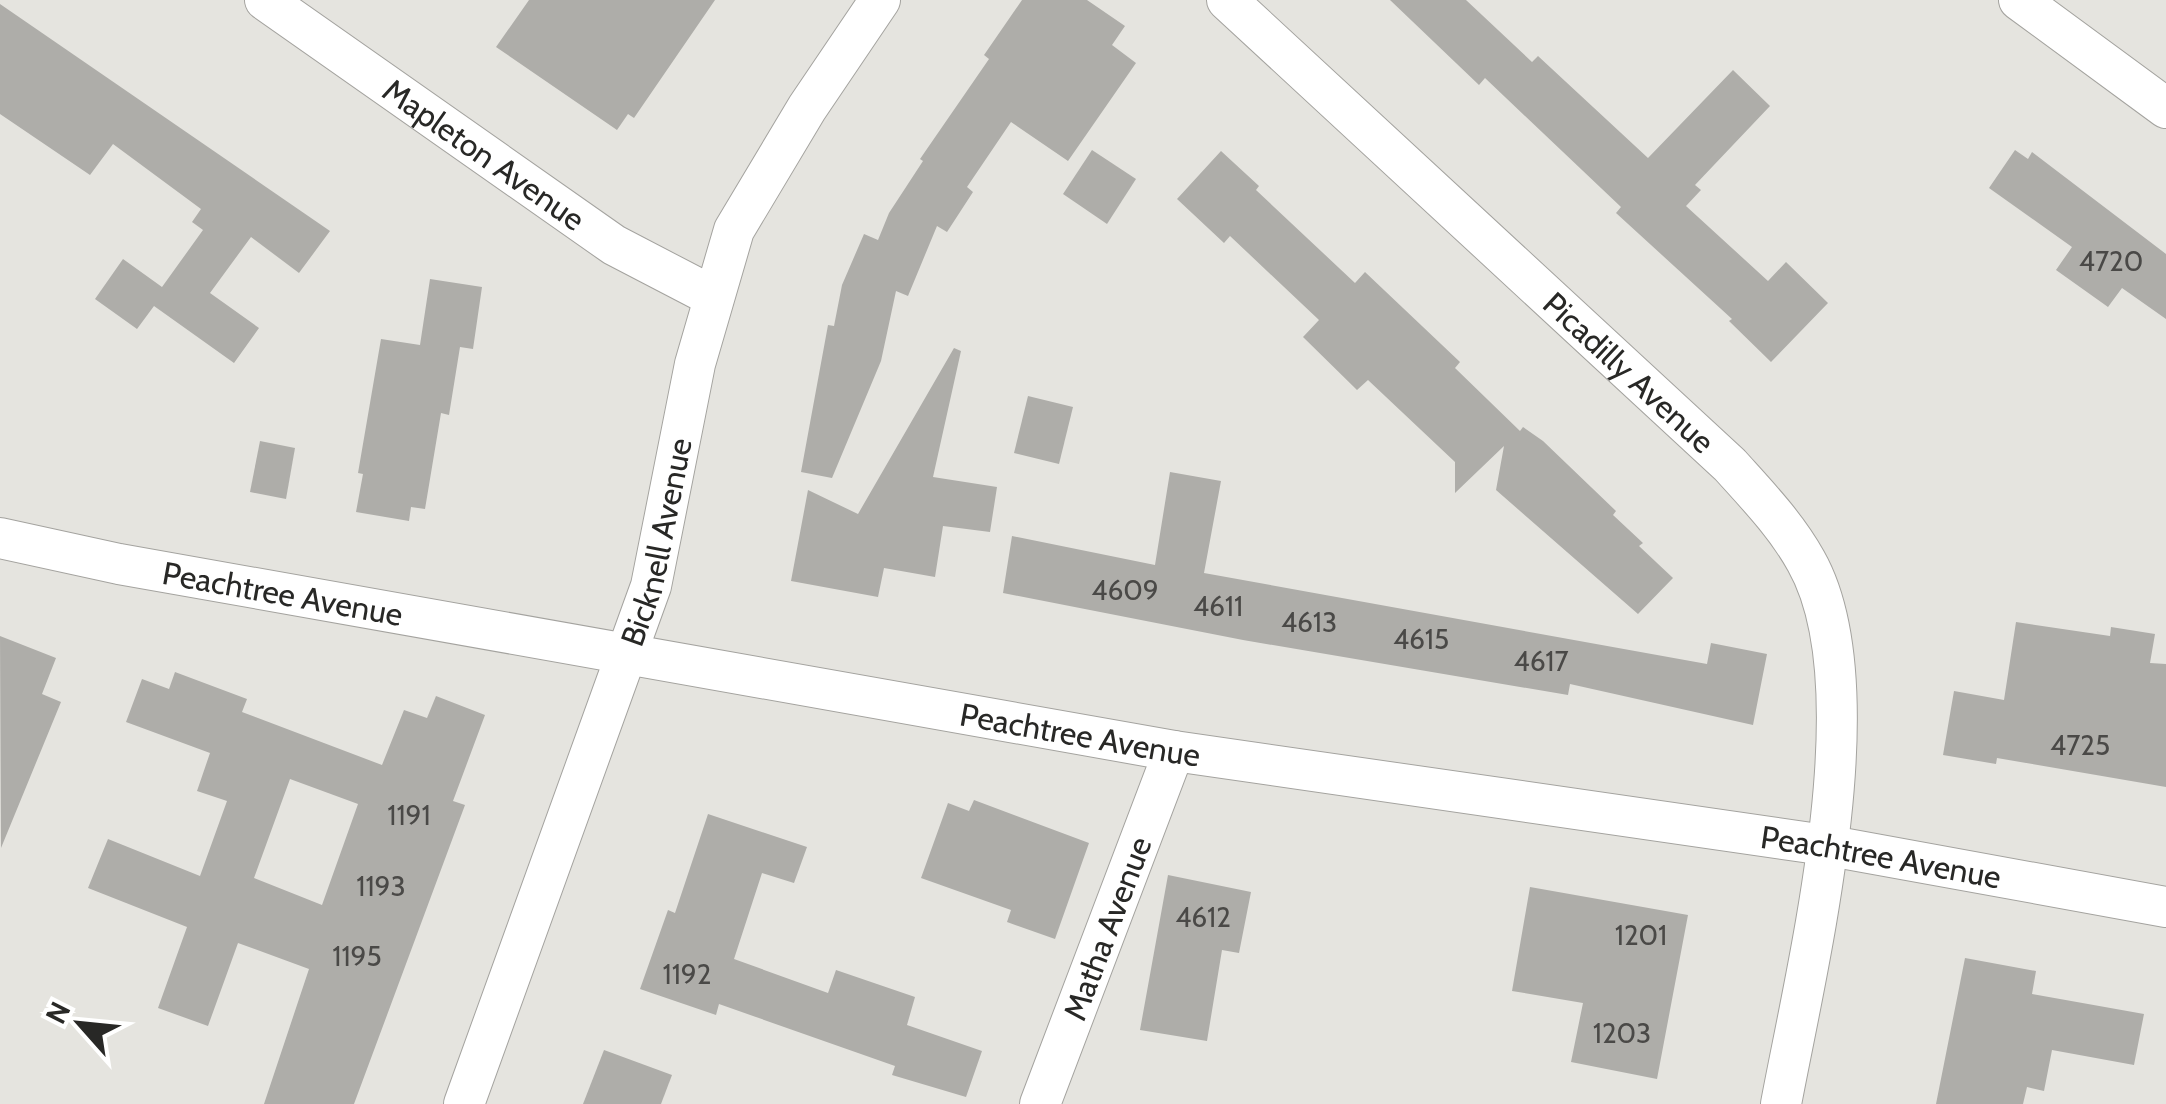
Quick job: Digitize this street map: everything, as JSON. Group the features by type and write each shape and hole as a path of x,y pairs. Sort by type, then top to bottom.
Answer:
{"street":[{"name":"Mapleton Avenue","path":"265,0 614,244 712,296"},
{"name":"Bicknell Avenue","path":"464,1104 650,586 712,296 734,230 880,0"},
{"name":"Picadilly Avenue","path":"1226,0 1730,465 1770,508 1808,562 1834,656 1835,766 1781,1104"},
{"path":"2018,0 2166,108"},
{"name":"Peachtree Avenue","path":"0,538 138,567 1174,751 1825,845 2166,906"},
{"name":"Matha Avenue","path":"1040,1104 1174,751"}],"building":[{"path":"529,0 715,0 634,118 628,114 617,130 496,47"},
{"path":"1022,0 1087,0 1125,26 1112,45 1136,63 1068,161 1011,122 967,187 973,192 947,232 937,226 908,296 896,291 881,361 832,478 801,472 828,325 834,326 842,285 864,234 878,240 889,213 923,161 920,159 989,59 984,55"},
{"path":"1390,0 1466,0 1532,62 1538,56 1648,158 1733,70 1770,106 1695,185 1701,190 1686,206 1768,281 1786,262 1828,303 1771,362 1729,321 1732,319 1616,213 1621,207 1485,78 1479,85"},
{"path":"0,4 330,231 299,273 251,237 210,293 259,328 234,363 154,306 137,329 95,299 123,259 162,287 203,230 192,222 201,209 113,144 90,175 0,114"},
{"path":"1092,150 1136,179 1107,224 1063,194"},
{"path":"2015,150 2028,159 2032,152 2166,254 2166,319 2122,288 2108,307 2056,270 2072,247 1989,188"},
{"path":"1221,151 1259,186 1256,190 1355,283 1365,272 1460,362 1455,368 1520,431 1523,427 1543,441 1616,511 1613,515 1643,543 1639,546 1673,578 1638,614 1496,490 1504,446 1455,493 1455,462 1368,380 1357,390 1303,337 1319,320 1230,236 1224,243 1177,199"},
{"path":"430,279 482,287 473,349 460,347 449,415 441,413 425,509 411,507 409,521 356,512 363,474 358,473 381,339 420,345"},
{"path":"954,348 961,351 933,477 997,487 990,532 943,526 935,577 884,568 878,597 791,581 808,490 858,514"},
{"path":"1028,396 1073,407 1059,464 1014,453"},
{"path":"260,441 295,448 286,499 250,492"},
{"path":"1170,472 1221,481 1204,573 1707,664 1711,643 1767,654 1753,725 1570,684 1568,695 1243,640 1003,593 1012,536 1155,565"},
{"path":"2016,622 2110,636 2111,627 2155,634 2150,663 2166,664 2166,787 1997,758 1996,764 1943,755 1954,691 2004,700"},
{"path":"0,636 56,658 42,694 61,702 1,848"},
{"path":"175,672 247,699 242,712 382,765 404,710 427,718 436,696 485,715 453,801 465,805 354,1104 264,1104 309,969 238,943 208,1026 158,1008 187,927 88,888 108,839 200,876 227,801 197,791 210,753 126,722 142,679 169,689","holes":["290,779 358,804 322,905 254,878"]},
{"path":"974,800 1089,843 1055,939 1007,922 1011,910 921,878 948,803 969,811"},
{"path":"708,814 807,847 794,883 762,873 734,959 828,993 836,970 915,997 907,1025 982,1051 966,1097 892,1075 895,1066 719,1004 716,1015 640,989 668,910 675,913"},
{"path":"1168,875 1251,892 1239,953 1222,950 1207,1041 1140,1030"},
{"path":"1530,887 1688,915 1657,1079 1571,1062 1583,1003 1512,991"},
{"path":"1965,958 2036,971 2032,994 2144,1014 2134,1065 2052,1050 2044,1091 2027,1087 2023,1104 1936,1104"},
{"path":"604,1050 672,1075 661,1104 583,1104"}]}
